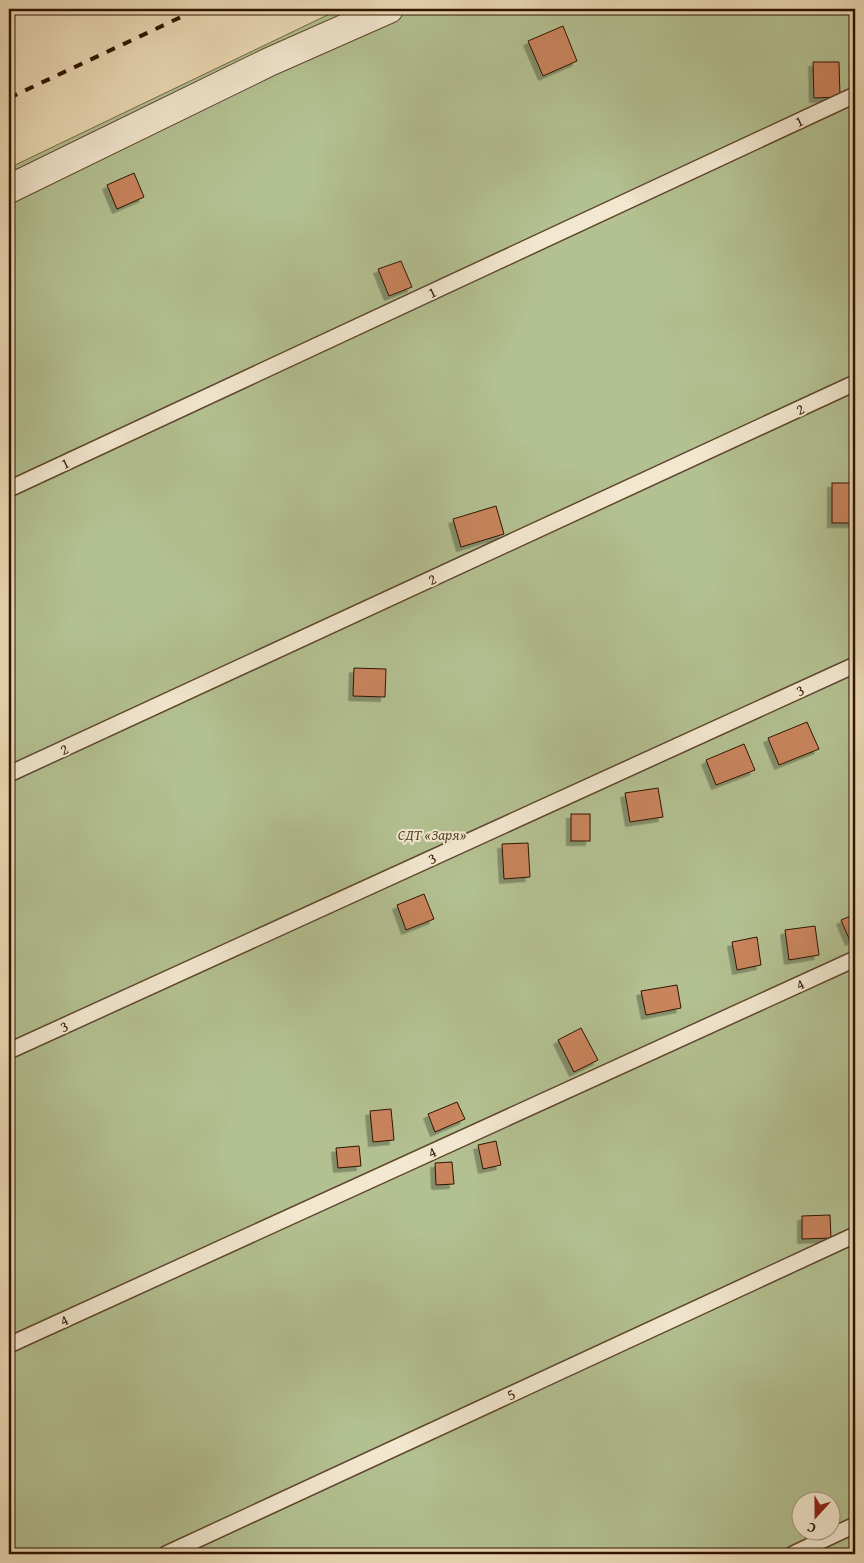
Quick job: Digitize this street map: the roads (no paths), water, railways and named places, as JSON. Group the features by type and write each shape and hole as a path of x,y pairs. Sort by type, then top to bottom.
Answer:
{"street":[{"path":"9,188 269,62 389,9"}],"lane":[{"name":"1","path":"9,489 855,95"},
{"name":"2","path":"9,774 855,383"},
{"name":"3","path":"9,1051 855,665"},
{"name":"4","path":"9,1345 855,959"},
{"name":"5","path":"166,1554 855,1235"},
{"path":"793,1554 855,1525"}],"railway":[{"path":"9,98 198,9"}],"park label":[{"name":"СДТ «Заря»","path":"432,834"}]}
